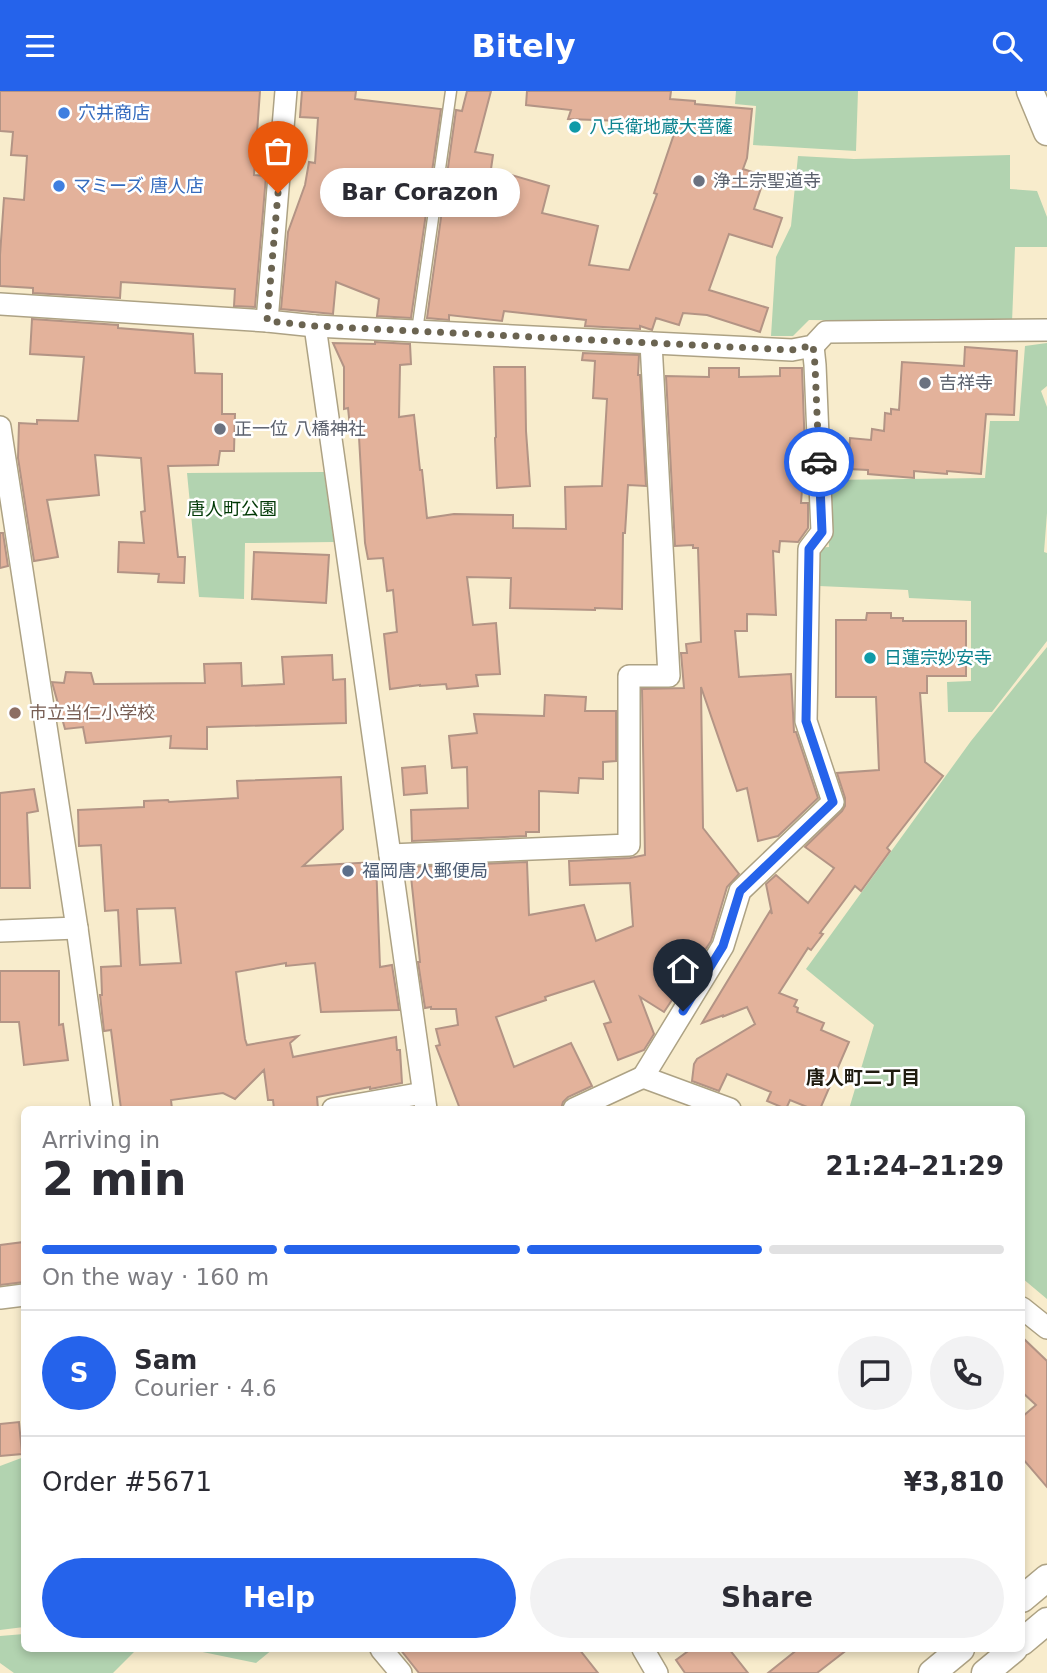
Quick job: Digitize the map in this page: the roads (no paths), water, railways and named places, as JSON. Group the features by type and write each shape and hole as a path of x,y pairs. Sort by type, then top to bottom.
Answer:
{"street":[{"path":"267,321 286,91"},
{"path":"1030,91 1047,132"},
{"path":"0,304 315,326 792,350 813,345 826,332 1047,330"},
{"path":"315,326 424,1101 367,1106"},
{"path":"390,855 629,845 629,676 669,676 651,342"},
{"path":"580,1106 643,1077 723,946 740,891 833,802 806,721 809,549 822,532 813,345"},
{"path":"0,427 102,1106"},
{"path":"0,931 77,928"},
{"path":"643,1077 722,1106"},
{"path":"0,1298 21,1295"},
{"path":"1025,1310 1047,1328"},
{"path":"1025,1595 1047,1578"},
{"path":"1025,1639 1047,1621"},
{"path":"384,1652 401,1673"},
{"path":"645,1652 657,1673"},
{"path":"932,1673 957,1652"},
{"path":"985,1673 1010,1652"}],"lane":[{"path":"417,331 451,91"}],"place":[{"name":"穴井商店","path":"64,113"},
{"name":"八兵衛地蔵大菩薩","path":"575,127"},
{"name":"浄土宗聖道寺","path":"699,181"},
{"name":"マミーズ 唐人店","path":"59,186"},
{"name":"Bar Corazon","path":"278,193"},
{"name":"吉祥寺","path":"925,383"},
{"name":"正一位 八橋神社","path":"220,429"},
{"name":"日蓮宗妙安寺","path":"870,658"},
{"name":"市立当仁小学校","path":"15,713"},
{"name":"福岡唐人郵便局","path":"348,871"}],"district":[{"name":"唐人町二丁目","path":"863,1077"}],"park label":[{"name":"唐人町公園","path":"232,509"}]}
